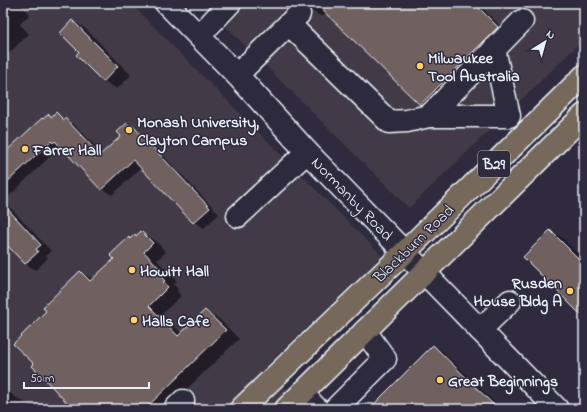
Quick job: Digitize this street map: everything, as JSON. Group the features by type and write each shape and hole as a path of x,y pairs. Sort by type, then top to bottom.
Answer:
{"main road":[{"name":"Blackburn Road","path":"241,409 405,252 584,76"},
{"name":"Blackburn Road","path":"286,409 584,115"}],"street":[{"name":"Normanby Road","path":"166,3 237,75 308,152 558,409"},
{"path":"199,36 230,3"},
{"path":"237,75 299,14 407,121 429,116 509,116"},
{"path":"429,116 522,21"},
{"path":"494,49 509,116 526,133"},
{"path":"238,216 308,152"},
{"path":"480,330 510,301"},
{"path":"335,409 384,359 365,331"},
{"path":"302,393 317,409"}],"shaded area":[{"name":"Monash University, Clayton Campus","path":"3,3 130,3 382,256 265,367 306,409 3,409"},
{"path":"202,3 584,3 584,39 409,208"}],"building":[{"name":"Milwaukee Tool Australia","path":"315,3 474,3 498,27 420,105"},
{"path":"72,20 118,66 103,82 76,55 79,52 60,33"},
{"path":"56,112 64,120 65,118 100,155 121,136 117,132 127,123 131,127 132,125 210,208 193,223 133,160 101,190 55,141 53,143 51,141 3,186 3,154 42,118 43,119 49,114 51,117"},
{"path":"3,204 41,245 36,249 38,252 25,264 3,241"},
{"name":"Rusden House Bldg A","path":"550,230 584,264 584,318 523,257"},
{"path":"141,231 153,243 144,252 164,273 160,276 168,287 149,306 178,336 205,310 226,330 145,409 73,409 32,366 34,364 13,344 46,311 43,307 80,271 90,281 114,259 110,255 129,237 130,239 135,234 136,236"},
{"path":"433,345 498,409 369,409"}],"place":[{"name":"Milwaukee Tool Australia","path":"420,66"},
{"name":"Monash University, Clayton Campus","path":"129,130"},
{"name":"Farrer Hall","path":"25,149"},
{"name":"Howitt Hall","path":"132,270"},
{"name":"Rusden House Bldg A","path":"570,291"},
{"name":"Halls Cafe","path":"134,320"},
{"name":"Great Beginnings","path":"440,380"}]}
